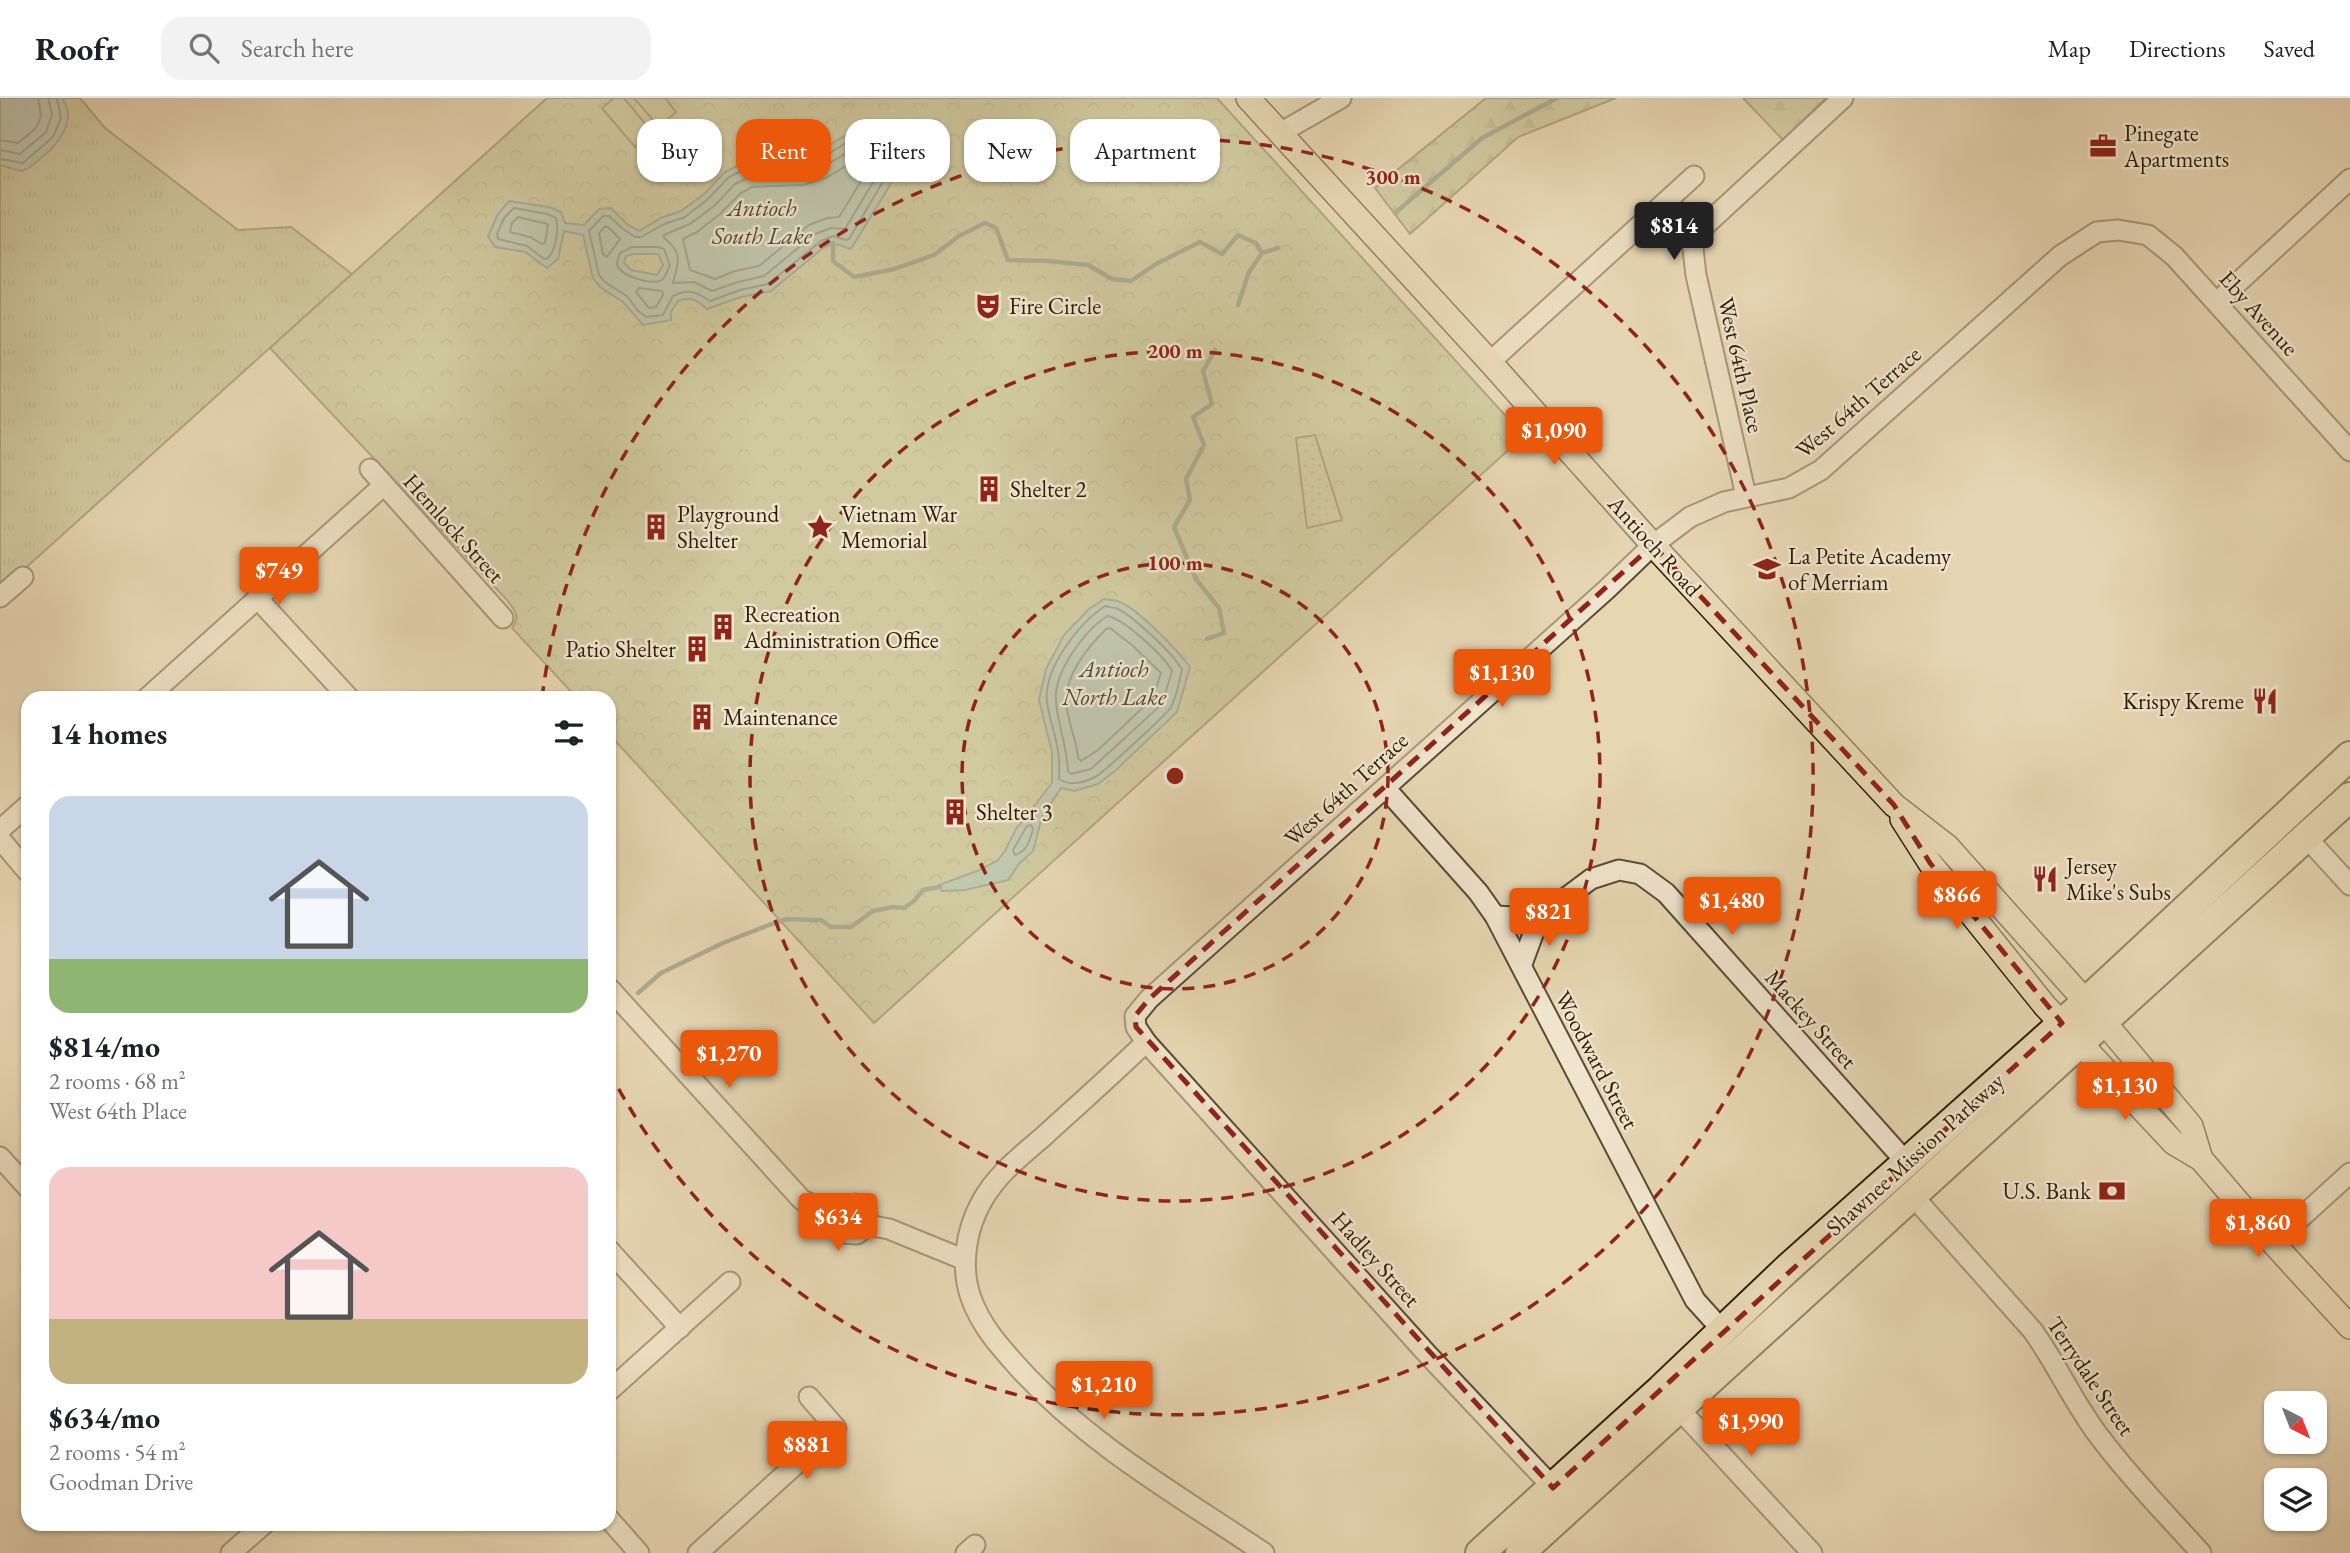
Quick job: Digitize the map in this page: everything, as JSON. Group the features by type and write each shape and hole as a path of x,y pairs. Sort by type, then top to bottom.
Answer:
{"highway":[{"path":"2307,838 2308,823 2350,757"},
{"name":"Shawnee Mission Parkway","path":"1480,1553 1562,1497 1670,1399 1912,1195 2350,757"},
{"name":"Shawnee Mission Parkway","path":"2095,1012 2307,838 2350,797"},
{"name":"Shawnee Mission Parkway","path":"1670,1399 1723,1331 1788,1268 1906,1162 2072,1033"},
{"name":"Shawnee Mission Parkway","path":"1520,1553 1562,1497"}],"main road":[{"name":"Antioch Road","path":"1248,98 1653,545 1894,805 1947,846 2095,1012 2191,1126 2202,1160"},
{"name":"Antioch Road","path":"1894,805 1930,863 2045,1006 2174,1143 2202,1160 2350,1327"}],"street":[{"path":"1280,133 1341,98"},
{"name":"West 64th Place","path":"1746,496 1697,282 1693,250 1698,232 1843,98"},
{"path":"1490,362 1694,176"},
{"path":"2217,302 2350,179"},
{"name":"West 64th Terrace","path":"1146,1042 1136,1027 1135,1016 1149,999 1386,789 1653,545 1690,517 1724,502 1789,488 1821,470 2060,256 2097,232 2118,230"},
{"name":"Eby Avenue","path":"2118,230 2148,234 2174,256 2350,451"},
{"name":"Hemlock Street","path":"370,469 503,618"},
{"path":"154,691 384,485"},
{"path":"0,597 23,577"},
{"path":"258,599 343,691"},
{"name":"Woodward Street","path":"1386,789 1478,892 1495,916 1695,1300 1723,1331"},
{"path":"0,830 21,811"},
{"path":"2307,838 2350,885"},
{"path":"0,839 21,864"},
{"name":"Mackey Street","path":"1539,918 1591,878 1604,873 1619,870 1640,874 1652,881 1666,893 1906,1162"},
{"path":"1495,916 1539,918 1522,964"},
{"path":"616,996 803,1200 834,1214 834,1222 843,1234 857,1234 869,1225 889,1229 965,1260"},
{"path":"1146,1042 992,1185 975,1214 968,1240 965,1260 969,1289 981,1320 1003,1351 1072,1421 1108,1450 1264,1553"},
{"name":"Hadley Street","path":"1146,1042 1429,1356 1562,1497"},
{"path":"0,1157 21,1180"},
{"path":"2273,1243 2350,1172"},
{"name":"Terrydale Street","path":"1912,1195 2033,1331 2102,1441 2201,1553"},
{"path":"616,1258 680,1328"},
{"path":"616,1385 730,1282"},
{"path":"698,1553 836,1428 809,1397"},
{"path":"1670,1399 1812,1553"},
{"path":"616,1527 639,1553"},
{"path":"232,1553 256,1531"}],"highlighted area":[{"path":"1653,545 1894,805 1930,863 2062,1023 1553,1488 1136,1027 1135,1016 1149,999"}],"green space":[{"path":"0,98 80,98 105,128 238,230 291,227 352,274 0,591"},
{"path":"547,98 1217,98 1524,436 874,1023 616,742 616,691 570,691 512,628 516,617 507,600 270,348"},
{"path":"614,98 624,98 641,119 637,119 637,145 635,147 602,108"},
{"path":"634,98 665,98 676,112 668,119 652,119"},
{"path":"1486,98 1616,98 1518,137 1410,234 1375,188"},
{"path":"1743,98 1826,98 1783,140"},
{"path":"1315,435 1342,520 1307,528 1296,438"}],"water":[{"path":"0,98 62,98 67,109 68,119 60,139 44,156 21,171 0,165"},
{"name":"Antioch South Lake","path":"845,136 845,182 892,182 851,249 833,243 823,248 771,291 741,297 707,309 694,300 678,301 671,312 671,320 643,325 623,302 600,287 593,278 583,235 564,231 558,259 547,268 525,252 495,247 488,236 498,214 509,201 549,207 561,212 565,223 584,225 599,209 611,208 627,224 639,231 661,218 681,211 715,182 722,182 722,175 736,166 736,182 831,182 831,144","holes":["633,254 658,254 663,265 657,275 631,270 624,263 626,256"]},
{"name":"Antioch North Lake","path":"1104,599 1120,602 1137,613 1190,667 1177,712 1098,784 1074,791 1061,788 1042,817 1033,851 1019,864 1008,880 965,890 942,891 939,885 997,861 1016,829 1052,783 1052,752 1039,700 1046,669 1064,635 1089,609"}],"waterway":[{"path":"1395,213 1482,138 1557,98"},
{"path":"833,243 833,261 854,277 894,269 934,255 959,236 985,223 996,228 1008,260 1088,265 1112,279 1131,281 1156,264 1200,242 1222,254 1238,235 1256,243 1262,253"},
{"path":"1238,305 1249,272 1262,253 1278,248"},
{"path":"1207,639 1224,633 1219,608 1196,579 1174,527 1190,500 1186,479 1204,445 1193,417 1212,404 1203,371 1215,350"},
{"path":"638,993 661,973 723,943 769,925 787,919 821,920 831,927 851,927 873,911 904,908 923,890 940,887"}],"place":[{"name":"Pinegate Apartments","path":"2103,146"},
{"name":"Fire Circle","path":"988,306"},
{"name":"Shelter 2","path":"989,489"},
{"name":"Playground Shelter","path":"656,527"},
{"name":"Vietnam War Memorial","path":"820,527"},
{"name":"La Petite Academy of Merriam","path":"1767,569"},
{"name":"Recreation Administration Office","path":"723,627"},
{"name":"Patio Shelter","path":"697,649"},
{"name":"Krispy Kreme","path":"2265,701"},
{"name":"Maintenance","path":"702,717"},
{"name":"Shelter 3","path":"955,812"},
{"name":"Jersey Mike's Subs","path":"2045,879"},
{"name":"U.S. Bank","path":"2112,1191"}]}
